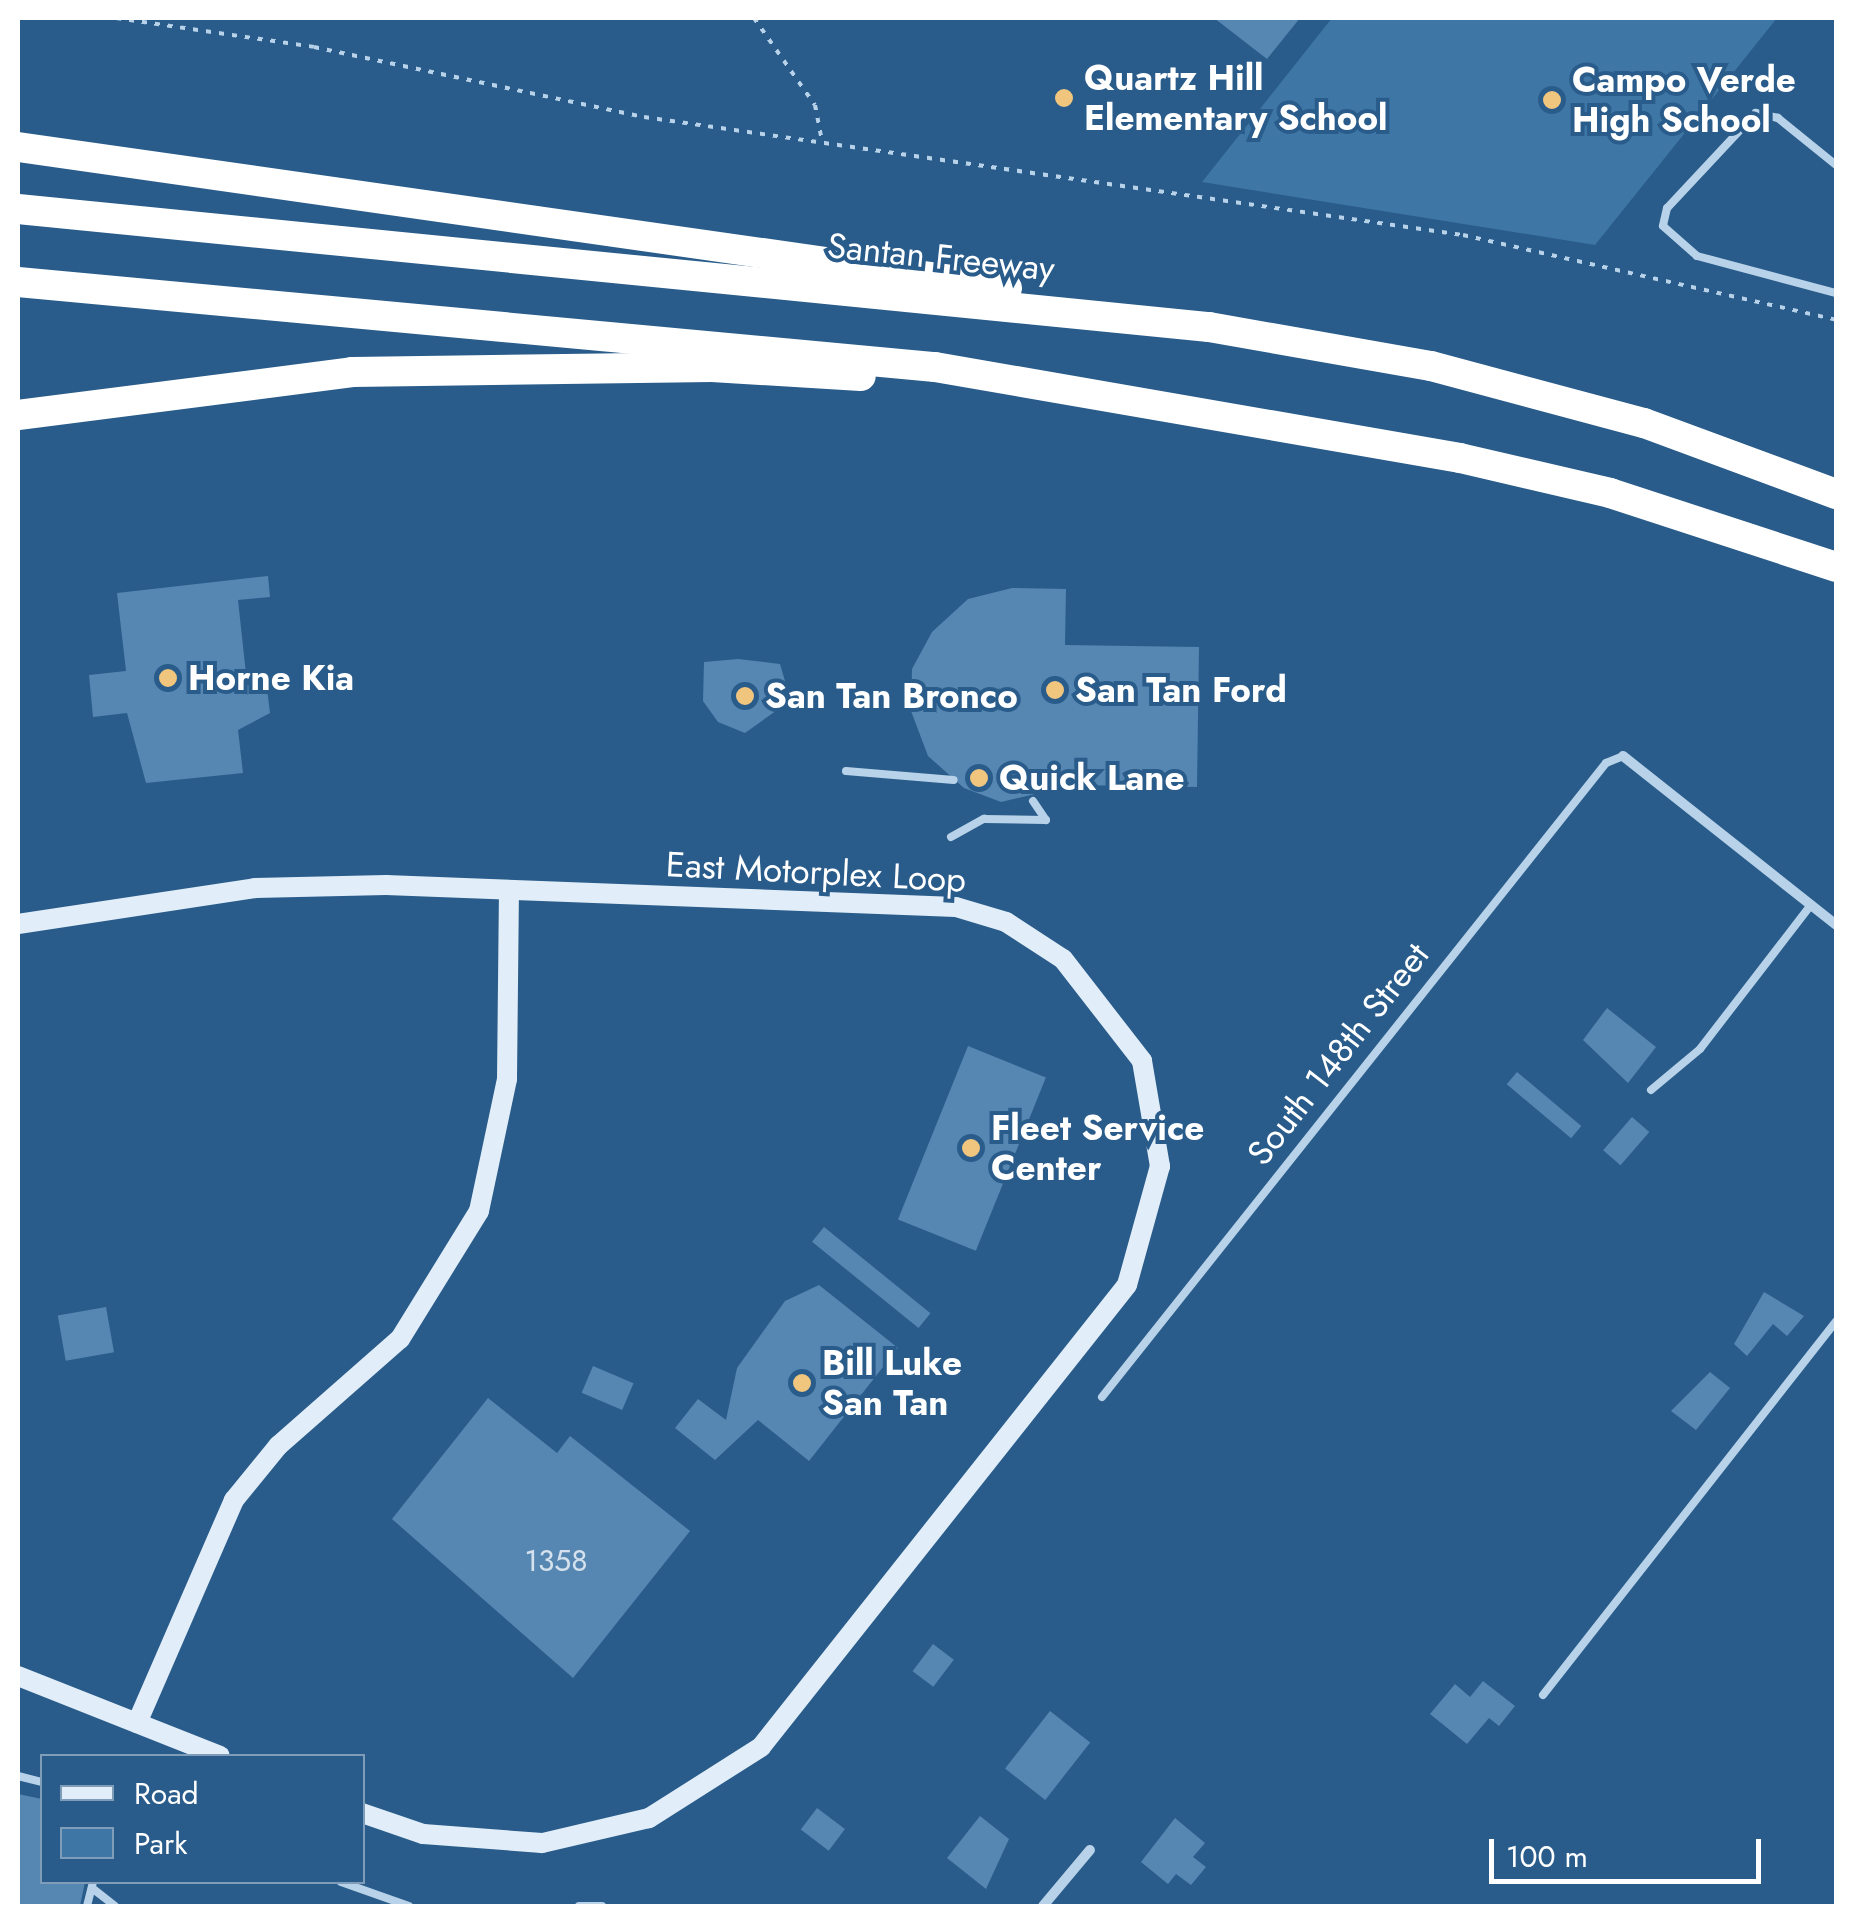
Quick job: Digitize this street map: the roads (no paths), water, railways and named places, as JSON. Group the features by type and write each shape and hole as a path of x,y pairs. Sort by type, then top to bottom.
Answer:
{"highway":[{"path":"18,147 972,277 1062,306"},
{"name":"Santan Freeway","path":"18,209 1062,306 1431,366 1644,422 1836,494"},
{"path":"18,282 934,367 1460,458 1610,493 1836,567"},
{"path":"18,415 352,372 712,367 854,377 934,367"}],"street":[{"path":"1623,756 1836,925"},
{"name":"East Motorplex Loop","path":"18,924 254,888 910,903 1006,922 1064,959 1132,1038 1160,1135 1156,1199 1140,1262 1114,1310 790,1716 740,1764 649,1818 542,1843 442,1838 365,1814"},
{"path":"137,1723 234,1500 278,1446 400,1338 474,1223 504,1109 510,894"},
{"path":"18,1676 215,1754"},
{"path":"1043,1906 1090,1850"}],"lane":[{"path":"1836,165 1778,118 1756,113 1667,208 1663,226 1697,256 1836,293"},
{"name":"South 148th Street","path":"1102,1397 1606,763 1623,756"},
{"path":"846,771 954,780"},
{"path":"951,837 984,819 1046,820 1033,801"},
{"path":"1651,1090 1700,1049 1811,905"},
{"path":"1543,1694 1836,1321"},
{"path":"87,1906 92,1884"},
{"path":"92,1884 115,1906"},
{"path":"346,1884 409,1906"},
{"path":"579,1906 602,1906"}],"place":[{"name":"Quartz Hill Elementary School","path":"1064,98"},
{"name":"Campo Verde High School","path":"1552,100"},
{"name":"Horne Kia","path":"168,678"},
{"name":"San Tan Ford","path":"1055,690"},
{"name":"San Tan Bronco","path":"745,696"},
{"name":"Quick Lane","path":"979,778"},
{"name":"Fleet Service Center","path":"971,1148"},
{"name":"Bill Luke San Tan","path":"802,1383"}]}
